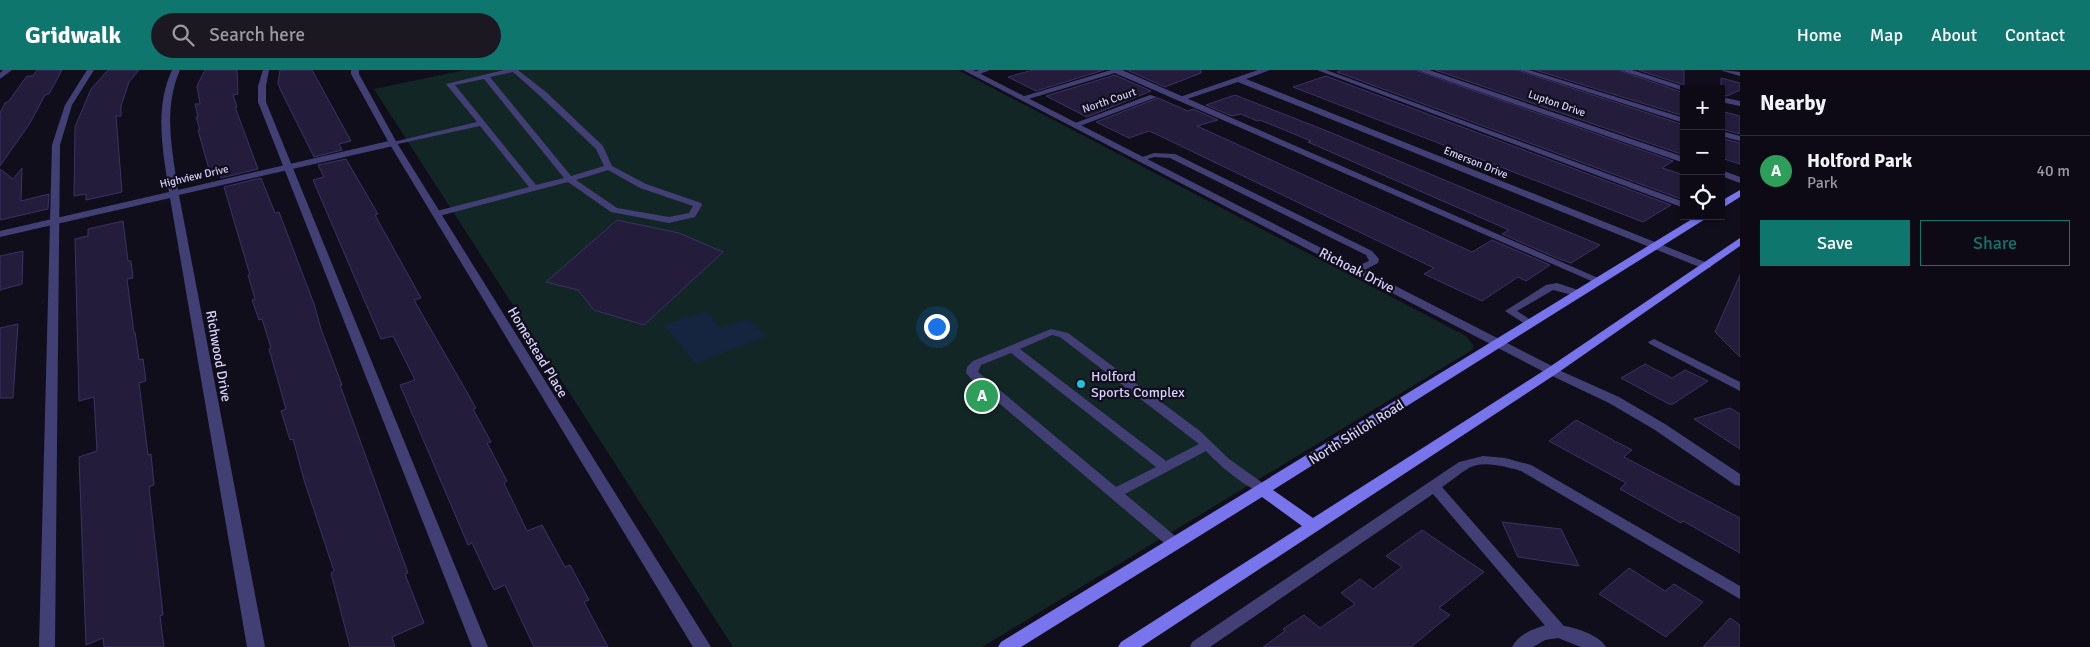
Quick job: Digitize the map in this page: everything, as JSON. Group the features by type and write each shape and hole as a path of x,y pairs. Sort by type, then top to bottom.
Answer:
{"main road":[{"path":"1725,203 1740,193"},
{"name":"North Shiloh Road","path":"1007,647 1699,220"},
{"path":"1127,647 1552,370 1740,241"},
{"path":"1262,490 1313,526"}],"street":[{"path":"0,77 8,70"},
{"name":"Richwood Drive","path":"176,70 168,98 165,118 174,194 256,647"},
{"name":"Homestead Place","path":"355,70 355,74 393,143 702,647"},
{"path":"971,72 986,70"},
{"path":"1181,98 1266,70"},
{"name":"Lupton Drive","path":"1421,70 1680,159"},
{"path":"1624,70 1680,87"},
{"name":"Richoak Drive","path":"971,72 1499,343 1599,392 1660,426 1740,481"},
{"name":"Emerson Drive","path":"1238,79 1706,266"},
{"name":"North Court","path":"1074,125 1153,97"},
{"path":"1725,100 1740,104"},
{"name":"Highview Drive","path":"0,234 393,143"},
{"path":"1725,174 1740,180"},
{"path":"1520,647 1533,635 1558,630 1577,636 1597,647"}],"lane":[{"path":"47,647 56,145 59,127 66,107 91,70"},
{"path":"266,70 262,86 262,102 480,647"},
{"path":"485,76 569,178 614,210 669,220 692,215 698,204 643,186 609,168 600,148 543,94 514,70 485,76 450,84 534,188"},
{"path":"1022,98 1117,70 1600,281"},
{"path":"1320,70 1680,203"},
{"path":"1522,70 1680,120"},
{"path":"1725,70 1740,74"},
{"path":"393,143 482,123"},
{"path":"1725,134 1740,139"},
{"path":"1141,159 1154,155 1172,156 1369,253 1374,259 1373,263 1357,270"},
{"path":"436,214 609,168"},
{"path":"1530,324 1510,311 1550,287 1557,286 1580,294"},
{"path":"1174,544 972,373 973,367 977,363 1051,332 1064,335 1196,434 1224,462 1262,490"},
{"path":"1654,342 1740,387"},
{"path":"1012,348 1165,467"},
{"path":"1114,494 1208,445"},
{"path":"1198,647 1469,463 1489,461 1505,462 1526,468 1740,593"},
{"path":"1434,486 1558,630"}],"green space":[{"name":"Holford Sports Complex","path":"465,70 958,70 1466,336 1474,346 1472,350 982,647 733,647 374,89"}],"water":[{"path":"705,311 720,328 748,319 766,337 695,363 664,325"}],"building":[{"path":"37,70 62,70 49,94 45,95 30,123 0,166 0,113 5,103 8,102 27,76 33,76"},
{"path":"108,70 139,70 129,82 121,106 121,116 116,116 122,192 86,200 86,194 74,196 75,127 91,89"},
{"path":"205,70 237,70 238,94 233,95 237,107 235,107 258,169 221,178 219,171 210,173 198,130 200,130 195,104 200,104 197,86"},
{"path":"280,70 312,70 351,141 339,144 342,150 314,157 281,91 278,83"},
{"path":"1033,70 1104,70 1036,91 1008,77"},
{"path":"1127,70 1201,70 1201,73 1165,87"},
{"path":"1342,70 1415,70 1673,161 1662,168 1680,174 1680,199 1337,72"},
{"path":"1435,70 1517,70 1680,124 1680,154"},
{"path":"1535,70 1618,70 1680,92 1680,115"},
{"path":"1638,70 1684,70 1684,85"},
{"path":"1115,75 1151,91 1087,117 1046,96"},
{"path":"1326,76 1671,205 1643,222 1293,87"},
{"path":"1721,78 1740,83 1740,90 1725,96 1725,85 1721,85"},
{"path":"1235,95 1332,133 1600,245 1571,263 1559,259 1502,234 1509,230 1308,142 1311,141 1260,120 1257,121 1241,114 1232,116 1206,105"},
{"path":"1158,98 1188,111 1193,109 1218,120 1197,126 1472,252 1492,240 1550,265 1526,281 1518,277 1482,301 1424,274 1434,268 1156,134 1149,131 1129,138 1096,122"},
{"path":"1725,112 1740,116 1740,134 1725,130"},
{"path":"1725,139 1740,143 1740,164 1725,159"},
{"path":"346,159 378,214 375,215 421,298 414,300 476,408 473,409 491,442 487,443 507,481 504,483 527,531 542,525 565,567 570,565 589,600 584,602 608,647 534,647 505,585 494,590 472,543 468,545 400,385 415,380 393,336 381,339 313,180 324,177 318,165"},
{"path":"22,168 21,201 49,194 48,209 0,220 0,169 13,179"},
{"path":"261,178 275,213 279,212 314,304 321,329 342,385 340,385 408,573 405,574 424,623 392,637 395,647 350,647 331,573 334,571 304,480 293,439 290,440 281,411 286,409 269,349 271,348 262,319 259,320 252,300 255,299 248,275 250,275 224,187"},
{"path":"617,220 679,233 723,252 644,325 594,310 578,290 546,282"},
{"path":"123,221 128,261 131,261 133,278 127,279 134,333 139,360 143,359 146,381 139,383 148,455 151,454 154,485 149,487 163,615 160,616 164,647 104,647 103,638 86,645 79,457 97,451 94,397 79,401 75,239 88,236 88,229"},
{"path":"23,251 22,284 0,290 0,256"},
{"path":"1740,275 1740,357 1715,332"},
{"path":"18,324 13,398 0,398 0,328"},
{"path":"1645,364 1672,378 1685,370 1708,381 1673,404 1669,404 1621,378"},
{"path":"1730,408 1740,414 1740,449 1694,419"},
{"path":"1576,420 1632,450 1624,457 1740,518 1740,553 1620,489 1626,483 1549,441"},
{"path":"1502,522 1561,529 1579,566 1518,557"},
{"path":"1422,530 1484,572 1439,608 1450,615 1411,647 1263,647 1285,631 1283,629 1304,615 1320,628 1355,604 1341,593 1360,579 1373,589 1402,567 1386,556"},
{"path":"1629,568 1665,591 1674,584 1703,602 1666,637 1599,594"},
{"path":"1730,618 1740,625 1740,647 1703,647"}],"place":[{"name":"Holford Sports Complex","path":"1081,384"},
{"name":"Holford Park","path":"982,396"}]}
